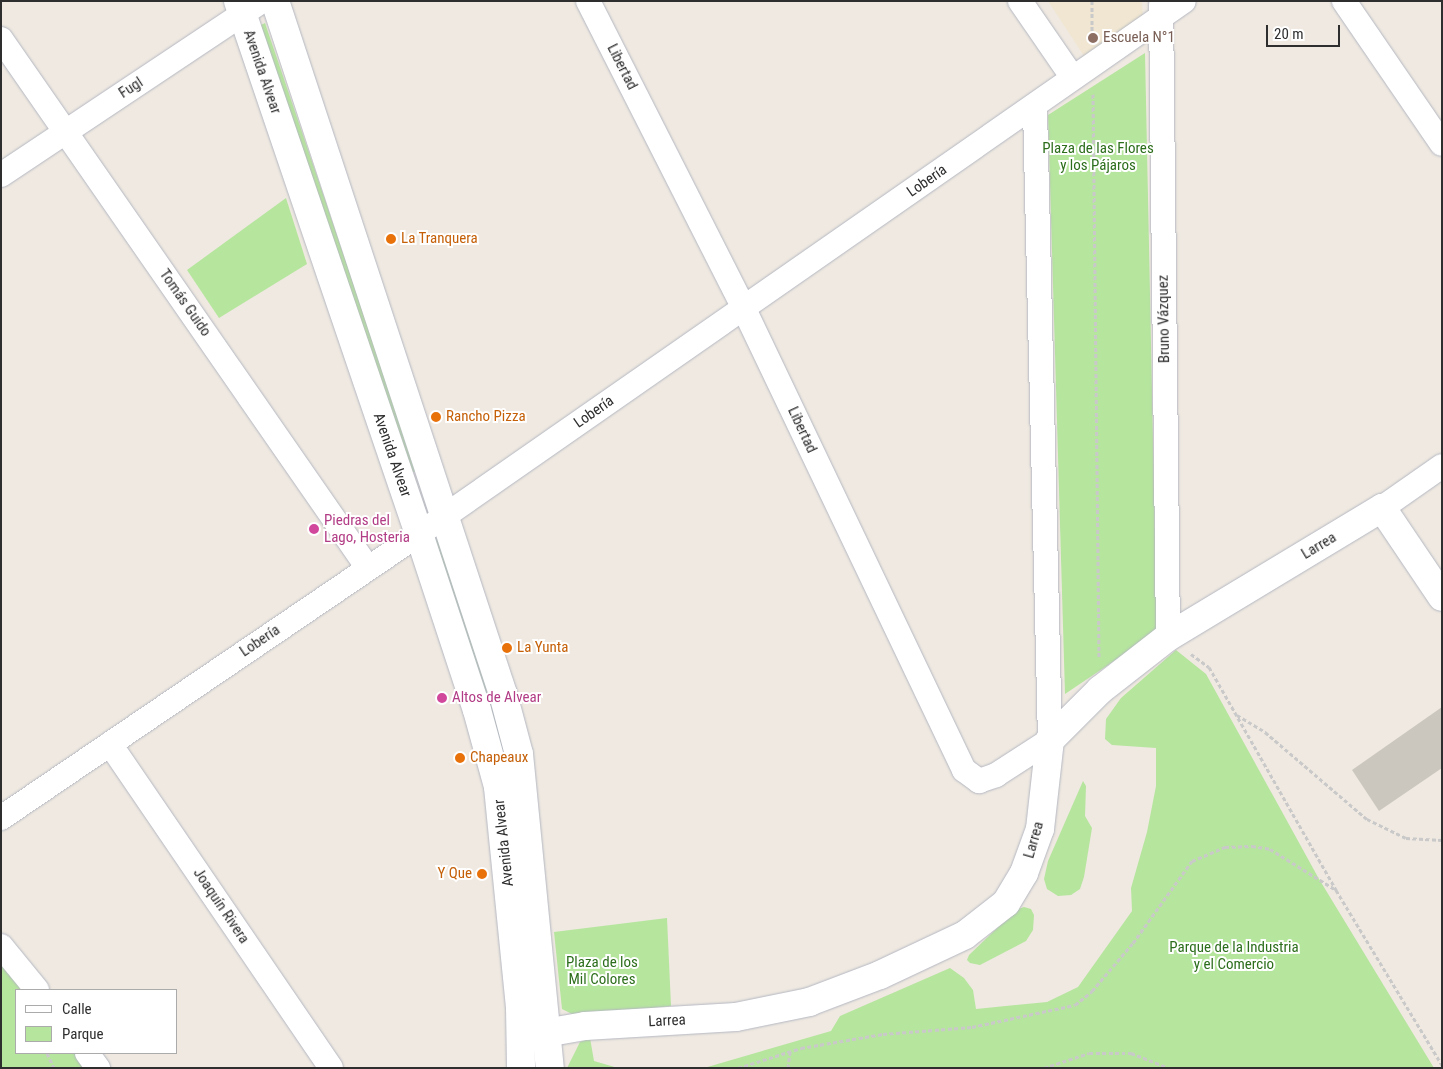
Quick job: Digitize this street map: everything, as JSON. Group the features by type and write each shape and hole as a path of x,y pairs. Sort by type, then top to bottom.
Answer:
{"main road":[{"name":"Avenida Alvear","path":"275,1 520,754 535,1035"},
{"name":"Avenida Alvear","path":"247,6 477,710 498,787 535,1035"},
{"name":"Larrea","path":"535,1035 585,1026 736,1017 808,1002 880,975 965,935 1006,903 1024,873 1040,829 1050,740 1100,690 1168,637 1382,508"},
{"path":"1382,508 1442,597"},
{"path":"521,1068 535,1035"},
{"path":"535,1035 550,1068"}],"street":[{"name":"Libertad","path":"588,1 744,309 964,770 979,781 1050,740"},
{"path":"1020,1 1073,78"},
{"name":"Lobería","path":"1,818 419,534 1035,107 1161,9 1184,1"},
{"path":"1344,1 1442,144"},
{"name":"Fugl","path":"1,175 247,6"},
{"name":"Bruno Vázquez","path":"1161,9 1168,637"},
{"name":"Tomás Guido","path":"1,39 368,568"},
{"path":"1035,107 1050,740"},
{"name":"Larrea","path":"1382,508 1442,466"},
{"name":"Joaquín Rivera","path":"110,744 331,1068"},
{"path":"1,946 36,989"},
{"path":"88,1054 98,1068"}],"path":[{"path":"1092,1 1100,690"},
{"path":"1168,637 1209,667 1336,890 1442,1065"},
{"path":"1236,715 1265,732 1367,819 1406,838 1442,840"},
{"path":"738,1068 790,1051 883,1034 972,1027 1075,1005 1092,991 1133,943 1192,861 1225,847 1252,846 1270,849 1336,890"},
{"path":"788,1068 790,1051"},
{"path":"1044,1068 1089,1053 1131,1053 1169,1068"},
{"path":"47,1054 54,1068"}],"shaded area":[{"name":"Escuela N°1","path":"1048,1 1142,1 1143,19 1084,56"}],"green space":[{"path":"265,23 417,471 409,473 257,27"},
{"name":"Plaza de las Flores y los Pájaros","path":"1145,53 1157,632 1065,694 1048,115"},
{"path":"286,198 307,264 219,318 187,270"},
{"path":"438,538 497,722 518,802 433,542"},
{"name":"Parque de la Industria y el Comercio","path":"1176,650 1206,674 1319,879 1434,1068 704,1068 831,1031 840,1016 950,968 964,978 973,990 976,1009 1047,1002 1078,987 1132,911 1131,888 1147,832 1156,786 1156,748 1112,745 1105,739 1106,719 1121,698"},
{"path":"1083,781 1086,786 1085,816 1092,828 1084,877 1080,889 1071,895 1058,896 1047,889 1044,879 1048,861"},
{"path":"1024,907 1031,909 1034,915 1033,930 1026,941 980,965 970,963 967,960 969,955 1016,910"},
{"name":"Plaza de los Mil Colores","path":"667,918 671,1006 578,1017 562,1009 554,932"},
{"path":"1,963 24,989 15,989 15,1054 84,1054 93,1068 1,1068"},
{"path":"590,1038 594,1061 618,1068 567,1068 580,1042"}],"building":[{"path":"1442,707 1442,768 1379,811 1352,770"}],"place":[{"name":"Escuela N°1","path":"1093,38"},
{"name":"La Tranquera","path":"391,239"},
{"name":"Rancho Pizza","path":"436,417"},
{"name":"Piedras del Lago, Hosteria","path":"314,529"},
{"name":"La Yunta","path":"507,648"},
{"name":"Altos de Alvear","path":"442,698"},
{"name":"Chapeaux","path":"460,758"},
{"name":"Y Que","path":"482,874"}]}
